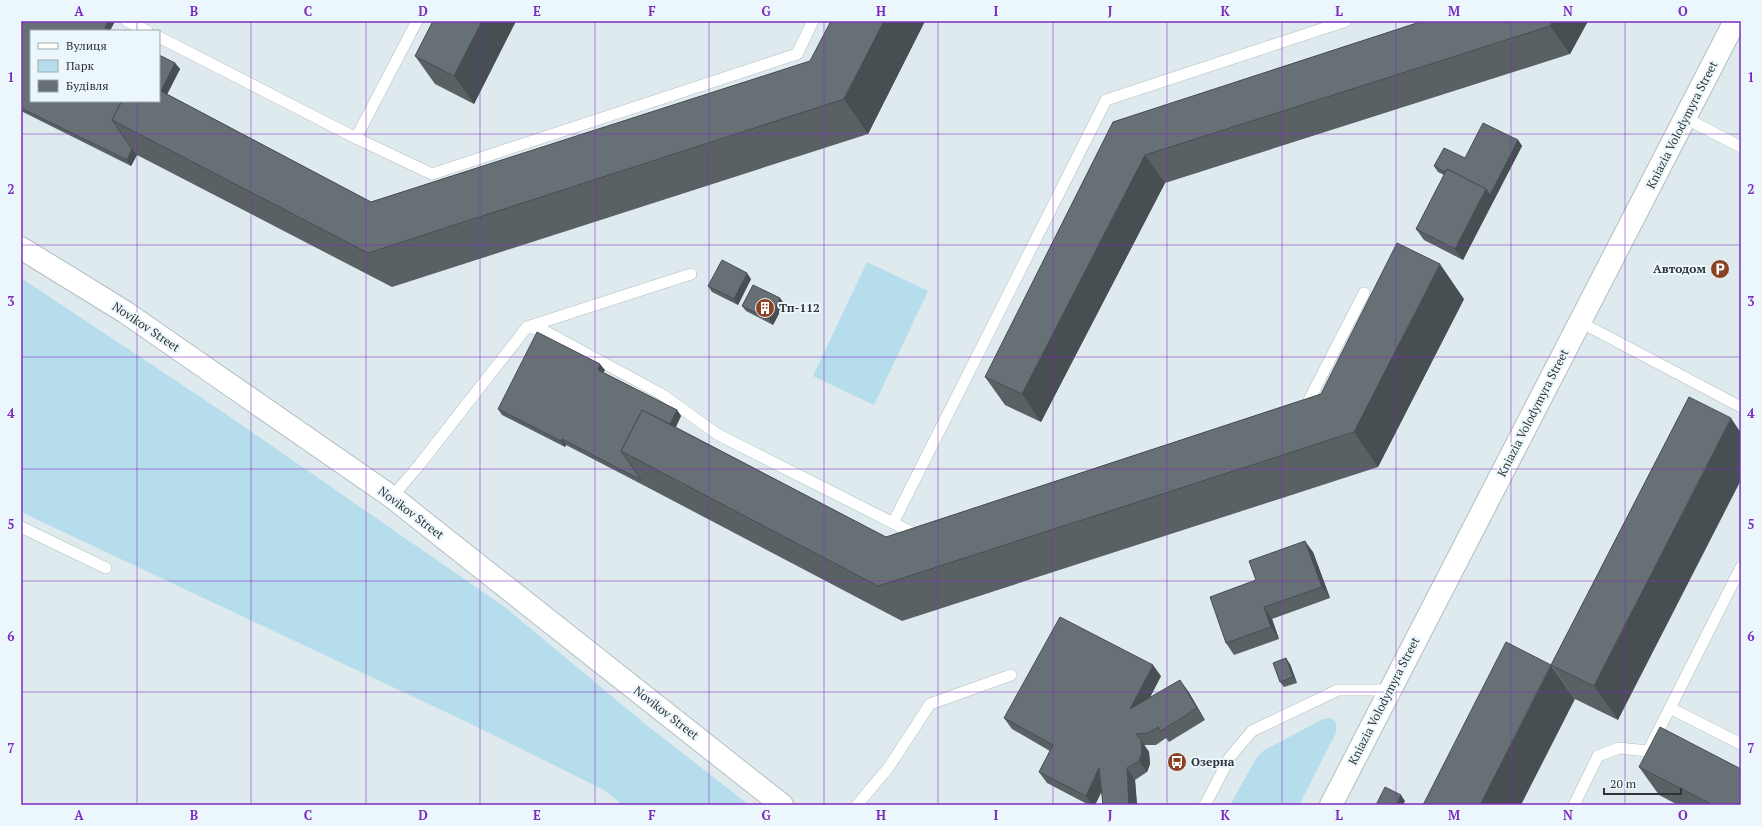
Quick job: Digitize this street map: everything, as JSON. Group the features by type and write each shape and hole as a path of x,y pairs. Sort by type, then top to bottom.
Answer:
{"main road":[{"name":"Kniazia Volodymyra Street","path":"1331,805 1735,21"},
{"name":"Novikov Street","path":"21,248 125,312 392,497 782,805"}],"lane":[{"path":"127,21 145,30"},
{"path":"356,138 417,21"},
{"path":"160,38 356,138 432,174 797,54 813,21"},
{"path":"893,523 1106,100 1346,21"},
{"path":"1685,118 1741,147"},
{"path":"392,497 425,458 527,327 691,274"},
{"path":"1290,413 1305,408 1364,293"},
{"path":"1580,322 1741,406"},
{"path":"527,327 543,330 663,395 717,434 927,540"},
{"path":"21,527 106,568"},
{"path":"1574,805 1598,756 1619,748 1648,751 1741,567"},
{"path":"857,805 889,767 930,704 1012,675"},
{"path":"1205,805 1230,756 1252,731 1338,690 1390,690"},
{"path":"1670,708 1741,744"}],"green space":[{"path":"867,262 928,291 874,405 813,376"},
{"path":"21,278 217,408 506,608 644,723 749,805 623,805 604,790 467,722 21,512"},
{"path":"1331,718 1336,722 1336,733 1299,805 1230,805 1257,757 1263,751 1323,719"}],"building":[{"path":"21,21 108,21 105,28 109,30 30,30 30,102 121,102 112,120 132,149 127,160 21,108"},
{"path":"433,21 482,21 454,76 415,56"},
{"path":"831,21 884,21 844,99 368,253 112,120 121,102 160,102 160,91 371,202 810,61"},
{"path":"1423,21 1553,21 1550,26 1145,155 1022,394 985,377 1113,122"},
{"path":"160,56 175,63 160,90"},
{"path":"1483,123 1518,140 1490,195 1486,189 1447,169 1445,172 1434,166 1444,148 1465,158"},
{"path":"1447,169 1486,189 1455,249 1416,229"},
{"path":"1397,243 1440,264 1354,432 878,586 621,451 642,410 886,537 1321,394"},
{"path":"722,260 747,273 734,299 708,286"},
{"name":"Тп-112","path":"753,285 780,298 769,319 742,306"},
{"path":"537,332 600,364 598,370 677,410 670,424 642,410 621,451 641,480 562,439 561,441 498,409"},
{"path":"1689,397 1731,418 1594,686 1551,665"},
{"path":"1305,541 1322,587 1264,607 1271,627 1226,643 1210,597 1256,580 1249,561"},
{"path":"1060,617 1153,665 1130,709 1180,680 1197,708 1161,731 1158,727 1148,733 1136,734 1141,740 1142,753 1139,761 1127,768 1129,805 1103,805 1099,768 1086,796 1039,772 1053,745 1004,718"},
{"path":"1506,642 1551,665 1480,805 1423,805"},
{"path":"1286,658 1293,677 1280,682 1273,663"},
{"path":"1660,727 1741,769 1741,805 1713,805 1639,767"},
{"path":"1385,787 1401,795 1396,805 1376,805"}],"place":[{"name":"Автодом","path":"1720,269"},
{"name":"Тп-112","path":"765,308"},
{"name":"Озерна","path":"1177,762"}]}
